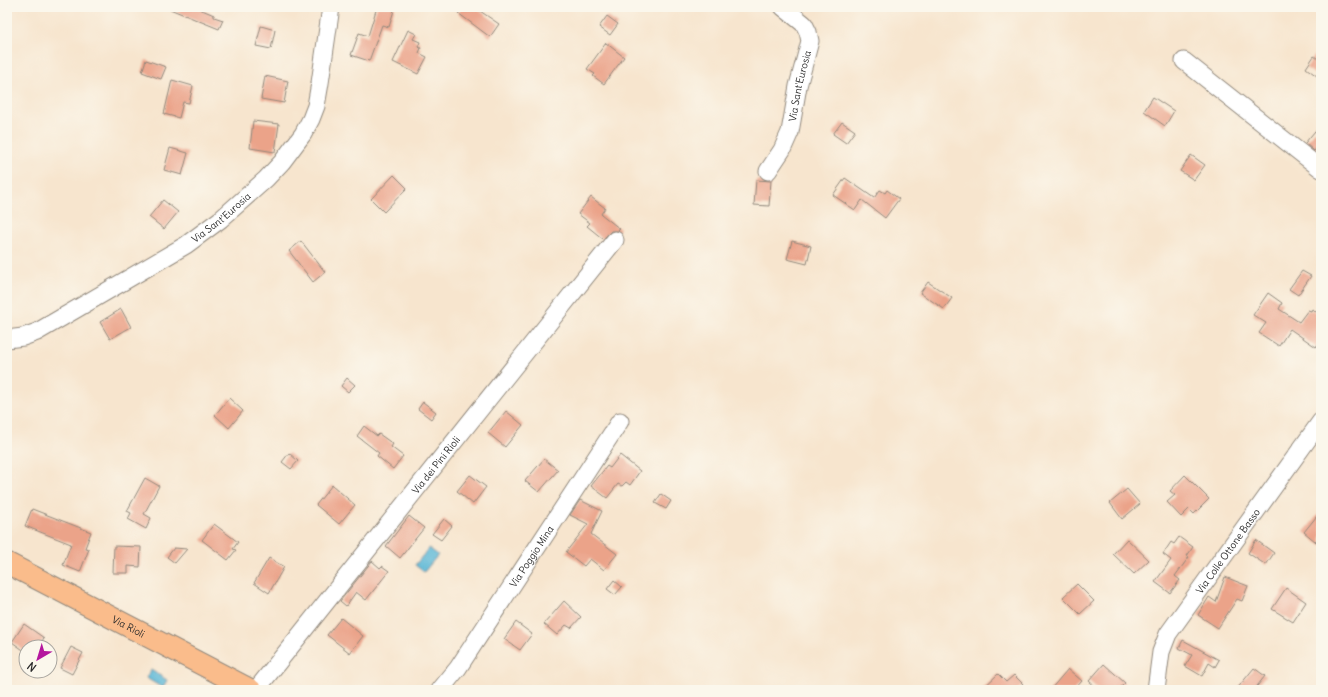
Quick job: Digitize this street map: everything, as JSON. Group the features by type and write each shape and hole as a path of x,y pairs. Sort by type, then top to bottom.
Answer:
{"main road":[{"name":"Via Rioli","path":"7,563 247,689"}],"street":[{"name":"Via Sant'Eurosia","path":"7,339 23,337 37,332 176,251 221,218 272,173 300,140 313,115 319,90 330,7"},
{"name":"Via Sant'Eurosia","path":"768,171 782,150 790,132 797,90 810,41 804,24 783,7"},
{"path":"1184,61 1321,169"},
{"name":"Via dei Pini Rioli","path":"247,689 615,240"},
{"name":"Via Poggio Mina","path":"440,690 456,671 620,421"},
{"name":"Via Colle Ottone Basso","path":"1156,690 1161,652 1168,634 1321,421"}],"water":[{"path":"429,548 438,555 424,572 415,565"},
{"path":"151,670 167,680 163,688 146,678"}],"building":[{"path":"165,7 195,7 223,20 219,29"},
{"path":"377,7 395,7 389,27 382,25 369,61 351,55 359,33 368,36"},
{"path":"462,7 483,7 480,11 499,24 490,37 458,13"},
{"path":"607,16 618,24 610,35 599,27"},
{"path":"261,26 275,30 271,49 256,46"},
{"path":"408,30 416,34 413,39 420,42 418,47 421,48 419,53 427,57 418,74 393,62"},
{"path":"606,43 624,57 604,84 593,76 595,74 587,69"},
{"path":"1314,56 1321,61 1321,79 1306,68"},
{"path":"146,60 166,67 161,79 142,72"},
{"path":"265,76 288,81 284,103 261,99"},
{"path":"172,80 193,86 189,103 183,102 179,118 164,114"},
{"path":"1153,97 1174,111 1165,126 1144,111"},
{"path":"253,121 279,124 275,152 250,148"},
{"path":"842,122 855,131 846,143 833,134"},
{"path":"1315,131 1321,135 1321,143 1314,151 1305,143"},
{"path":"170,148 188,153 182,175 164,170"},
{"path":"1191,155 1205,165 1194,180 1180,171"},
{"path":"394,175 407,188 384,212 371,199"},
{"path":"845,178 874,198 880,190 885,193 887,190 899,199 885,218 862,200 855,210 833,195"},
{"path":"756,180 771,181 769,206 754,205"},
{"path":"591,197 605,208 601,214 620,229 618,231 611,231 603,239 587,226 590,223 578,214"},
{"path":"163,200 178,212 164,229 149,217"},
{"path":"301,241 325,272 313,282 289,251"},
{"path":"792,241 811,246 807,264 787,259"},
{"path":"1302,271 1311,276 1298,295 1289,289"},
{"path":"928,282 952,298 944,309 920,293"},
{"path":"1268,293 1282,303 1279,309 1299,322 1308,310 1311,311 1312,309 1321,315 1321,340 1316,347 1290,329 1279,346 1259,333 1266,323 1253,315"},
{"path":"121,309 131,327 110,339 100,322"},
{"path":"347,378 355,385 348,392 341,386"},
{"path":"229,398 243,411 229,428 215,415"},
{"path":"423,402 436,412 431,419 418,409"},
{"path":"506,411 523,425 505,447 488,433"},
{"path":"364,426 377,436 379,434 393,444 391,447 403,456 393,469 377,456 379,453 357,436"},
{"path":"289,453 298,461 291,469 282,462"},
{"path":"620,455 640,471 630,485 626,482 622,486 618,484 607,498 591,486 607,466 610,468"},
{"path":"544,459 558,470 539,492 525,481"},
{"path":"470,475 486,487 473,504 457,491"},
{"path":"1185,475 1209,499 1194,514 1189,509 1181,517 1167,502 1175,495 1170,491"},
{"path":"145,478 159,486 144,514 151,518 146,529 128,519 131,513 127,511"},
{"path":"332,485 355,505 339,524 316,505"},
{"path":"1127,489 1140,504 1122,519 1110,503"},
{"path":"661,494 671,501 666,509 655,503"},
{"path":"580,500 602,511 591,534 617,554 604,570 590,559 584,566 566,552 588,524 570,515"},
{"path":"32,509 91,532 85,548 89,549 80,572 63,565 71,544 25,526"},
{"path":"1321,511 1321,546 1304,532"},
{"path":"409,516 424,528 400,558 386,546"},
{"path":"444,519 452,526 441,540 432,534"},
{"path":"214,524 238,542 233,549 236,550 228,560 202,540"},
{"path":"1179,537 1193,547 1187,556 1189,557 1175,576 1180,580 1170,593 1155,582 1171,560 1163,554 1171,542 1174,544"},
{"path":"1127,539 1149,560 1134,574 1113,554"},
{"path":"1256,540 1274,553 1266,565 1248,553"},
{"path":"114,546 141,547 140,567 128,566 128,573 113,573"},
{"path":"174,548 187,549 175,563 167,557"},
{"path":"269,558 284,567 269,593 254,583"},
{"path":"372,561 380,568 382,566 389,571 366,600 356,592 346,606 340,601"},
{"path":"1225,577 1248,586 1242,601 1237,599 1218,628 1198,615 1209,597 1216,602"},
{"path":"614,580 622,587 615,595 607,589"},
{"path":"1077,584 1094,601 1080,614 1063,597"},
{"path":"1286,588 1306,602 1293,622 1272,609"},
{"path":"564,601 581,617 571,628 566,625 557,635 544,624"},
{"path":"341,618 363,636 350,653 327,635"},
{"path":"516,622 532,634 520,650 504,639"},
{"path":"24,624 44,638 18,639 18,646 12,642"},
{"path":"1183,640 1219,660 1215,667 1209,663 1202,676 1185,666 1192,655 1179,648"},
{"path":"71,647 83,653 72,674 60,668"},
{"path":"1104,664 1125,683 1118,690 1099,690 1089,681"},
{"path":"1254,668 1265,676 1254,690 1236,690"},
{"path":"1068,669 1082,681 1074,690 1050,690"},
{"path":"998,674 1006,682 1014,675 1023,684 1017,690 981,690"}]}
